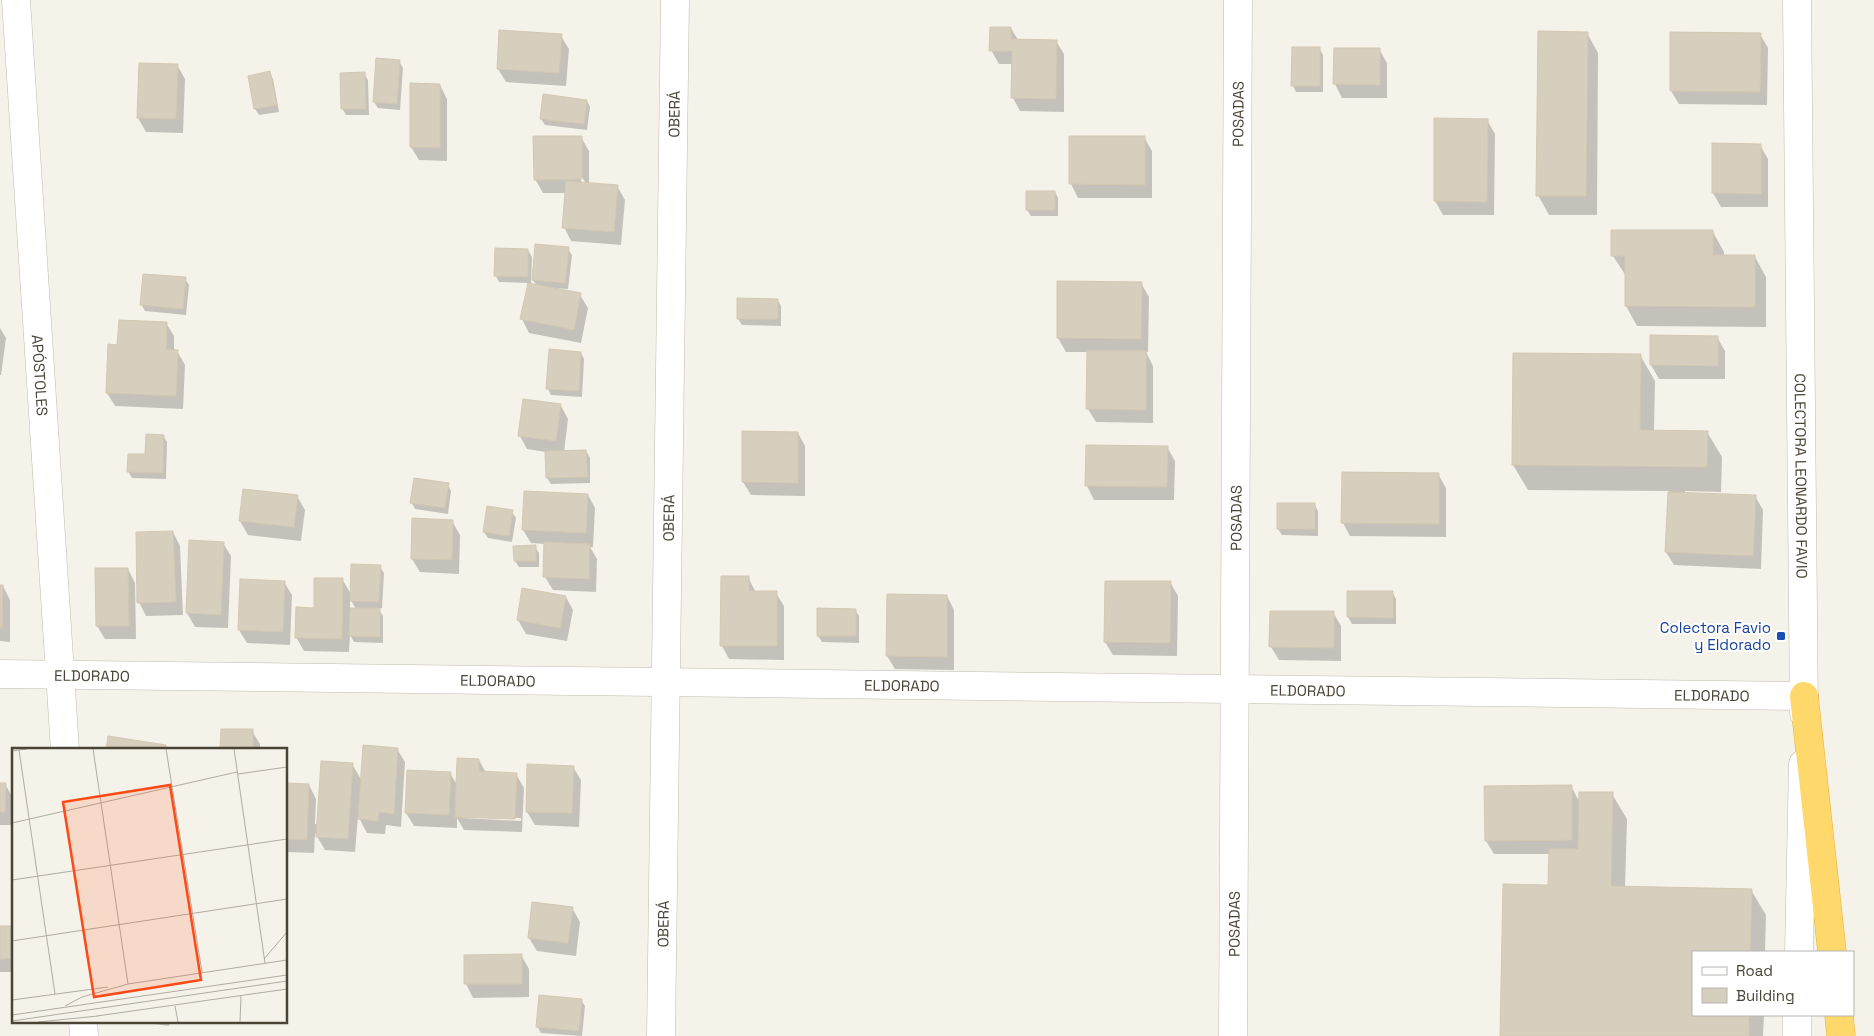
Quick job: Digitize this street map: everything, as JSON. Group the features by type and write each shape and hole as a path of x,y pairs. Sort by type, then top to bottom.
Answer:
{"highway":[{"path":"1804,696 1832,951"},
{"path":"1839,1016 1842,1036"}],"street":[{"name":"APÓSTOLES","path":"16,0 65,748"},
{"name":"OBERÁ","path":"661,1036 675,0"},
{"name":"POSADAS","path":"1233,1036 1238,0"},
{"name":"COLECTORA LEONARDO FAVIO","path":"1797,0 1804,696 1798,951"},
{"name":"ELDORADO","path":"0,674 1804,696"},
{"path":"1797,1016 1797,1036"}],"building":[{"path":"990,27 1011,27 1011,39 1057,40 1056,99 1011,98 1012,51 989,51"},
{"path":"499,30 562,34 559,73 497,69"},
{"path":"1538,31 1588,32 1586,196 1536,196"},
{"path":"1670,32 1761,33 1760,92 1670,91"},
{"path":"1292,47 1320,47 1320,86 1291,86"},
{"path":"1334,48 1380,48 1380,85 1333,84"},
{"path":"376,58 400,60 397,104 373,102"},
{"path":"139,63 178,64 176,119 137,118"},
{"path":"270,71 277,105 254,109 248,76"},
{"path":"365,72 366,109 341,109 340,73"},
{"path":"410,83 440,84 440,148 410,147"},
{"path":"543,94 587,100 584,124 540,119"},
{"path":"1434,118 1488,119 1487,202 1434,201"},
{"path":"533,136 582,136 582,179 534,180"},
{"path":"1069,136 1145,136 1145,185 1069,184"},
{"path":"1712,143 1761,144 1761,194 1712,193"},
{"path":"566,181 618,185 614,232 562,228"},
{"path":"1026,191 1055,191 1055,210 1026,210"},
{"path":"1611,230 1713,230 1713,255 1755,255 1755,307 1625,306 1625,256 1611,256"},
{"path":"535,244 569,247 565,283 532,280"},
{"path":"495,248 528,249 528,277 494,276"},
{"path":"143,274 186,277 183,309 140,305"},
{"path":"1057,281 1142,282 1141,339 1057,338"},
{"path":"528,283 581,293 574,330 520,319"},
{"path":"737,298 778,299 778,319 737,319"},
{"path":"119,320 167,322 166,349 178,350 176,396 106,393 108,344 117,345"},
{"path":"1650,335 1718,336 1718,366 1650,365"},
{"path":"549,349 581,352 579,391 546,389"},
{"path":"1087,351 1146,351 1146,410 1086,409"},
{"path":"1513,353 1641,354 1640,430 1708,431 1707,467 1512,465"},
{"path":"523,399 561,404 556,441 518,436"},
{"path":"742,431 798,432 798,483 742,482"},
{"path":"146,434 164,435 163,473 127,472 128,454 145,454"},
{"path":"1086,445 1168,446 1167,487 1085,486"},
{"path":"586,450 588,477 546,478 545,451"},
{"path":"1342,472 1439,473 1439,524 1341,523"},
{"path":"414,478 449,483 445,508 410,503"},
{"path":"243,489 298,495 294,527 239,521"},
{"path":"524,491 588,494 586,533 522,530"},
{"path":"1668,492 1756,495 1753,556 1665,552"},
{"path":"1277,503 1315,503 1315,529 1277,529"},
{"path":"487,506 513,510 509,536 483,532"},
{"path":"412,518 453,520 452,560 411,559"},
{"path":"173,531 176,602 137,603 136,532"},
{"path":"189,540 224,542 221,615 186,613"},
{"path":"544,542 590,544 589,579 543,577"},
{"path":"536,545 536,561 514,561 513,546"},
{"path":"351,564 381,565 379,602 350,601"},
{"path":"95,568 128,568 129,626 96,626"},
{"path":"721,576 749,576 749,591 777,591 777,646 720,646"},
{"path":"314,578 343,578 342,639 295,638 296,607 314,608"},
{"path":"240,579 285,581 283,632 238,630"},
{"path":"1105,581 1171,581 1170,643 1104,642"},
{"path":"0,585 3,585 2,628 0,628"},
{"path":"522,588 566,596 560,628 517,620"},
{"path":"1347,591 1393,591 1393,618 1347,617"},
{"path":"887,594 947,595 947,657 886,656"},
{"path":"350,608 380,608 380,637 349,636"},
{"path":"817,608 856,609 856,636 817,636"},
{"path":"1270,611 1334,611 1334,648 1269,647"},
{"path":"221,729 253,729 253,748 220,748"},
{"path":"108,736 166,745 165,748 106,748"},
{"path":"363,745 398,748 394,814 379,812 378,821 358,819"},
{"path":"457,758 479,759 479,771 517,773 515,819 455,817"},
{"path":"321,761 353,763 348,839 316,837"},
{"path":"527,764 574,766 572,813 526,812"},
{"path":"407,770 451,772 449,815 405,813"},
{"path":"0,783 6,783 5,812 0,812"},
{"path":"288,783 309,784 307,840 288,839"},
{"path":"1572,785 1572,840 1485,841 1484,786"},
{"path":"1579,792 1613,792 1611,886 1752,889 1750,951 1692,951 1692,1016 1749,1016 1749,1036 1500,1036 1503,884 1548,885 1549,849 1578,849"},
{"path":"532,902 573,907 568,943 528,938"},
{"path":"0,926 11,926 12,958 0,959"},
{"path":"522,954 522,984 464,984 464,955"},
{"path":"539,995 582,999 579,1031 536,1027"}],"place":[{"name":"Colectora Favio y Eldorado","path":"1781,636"}]}
